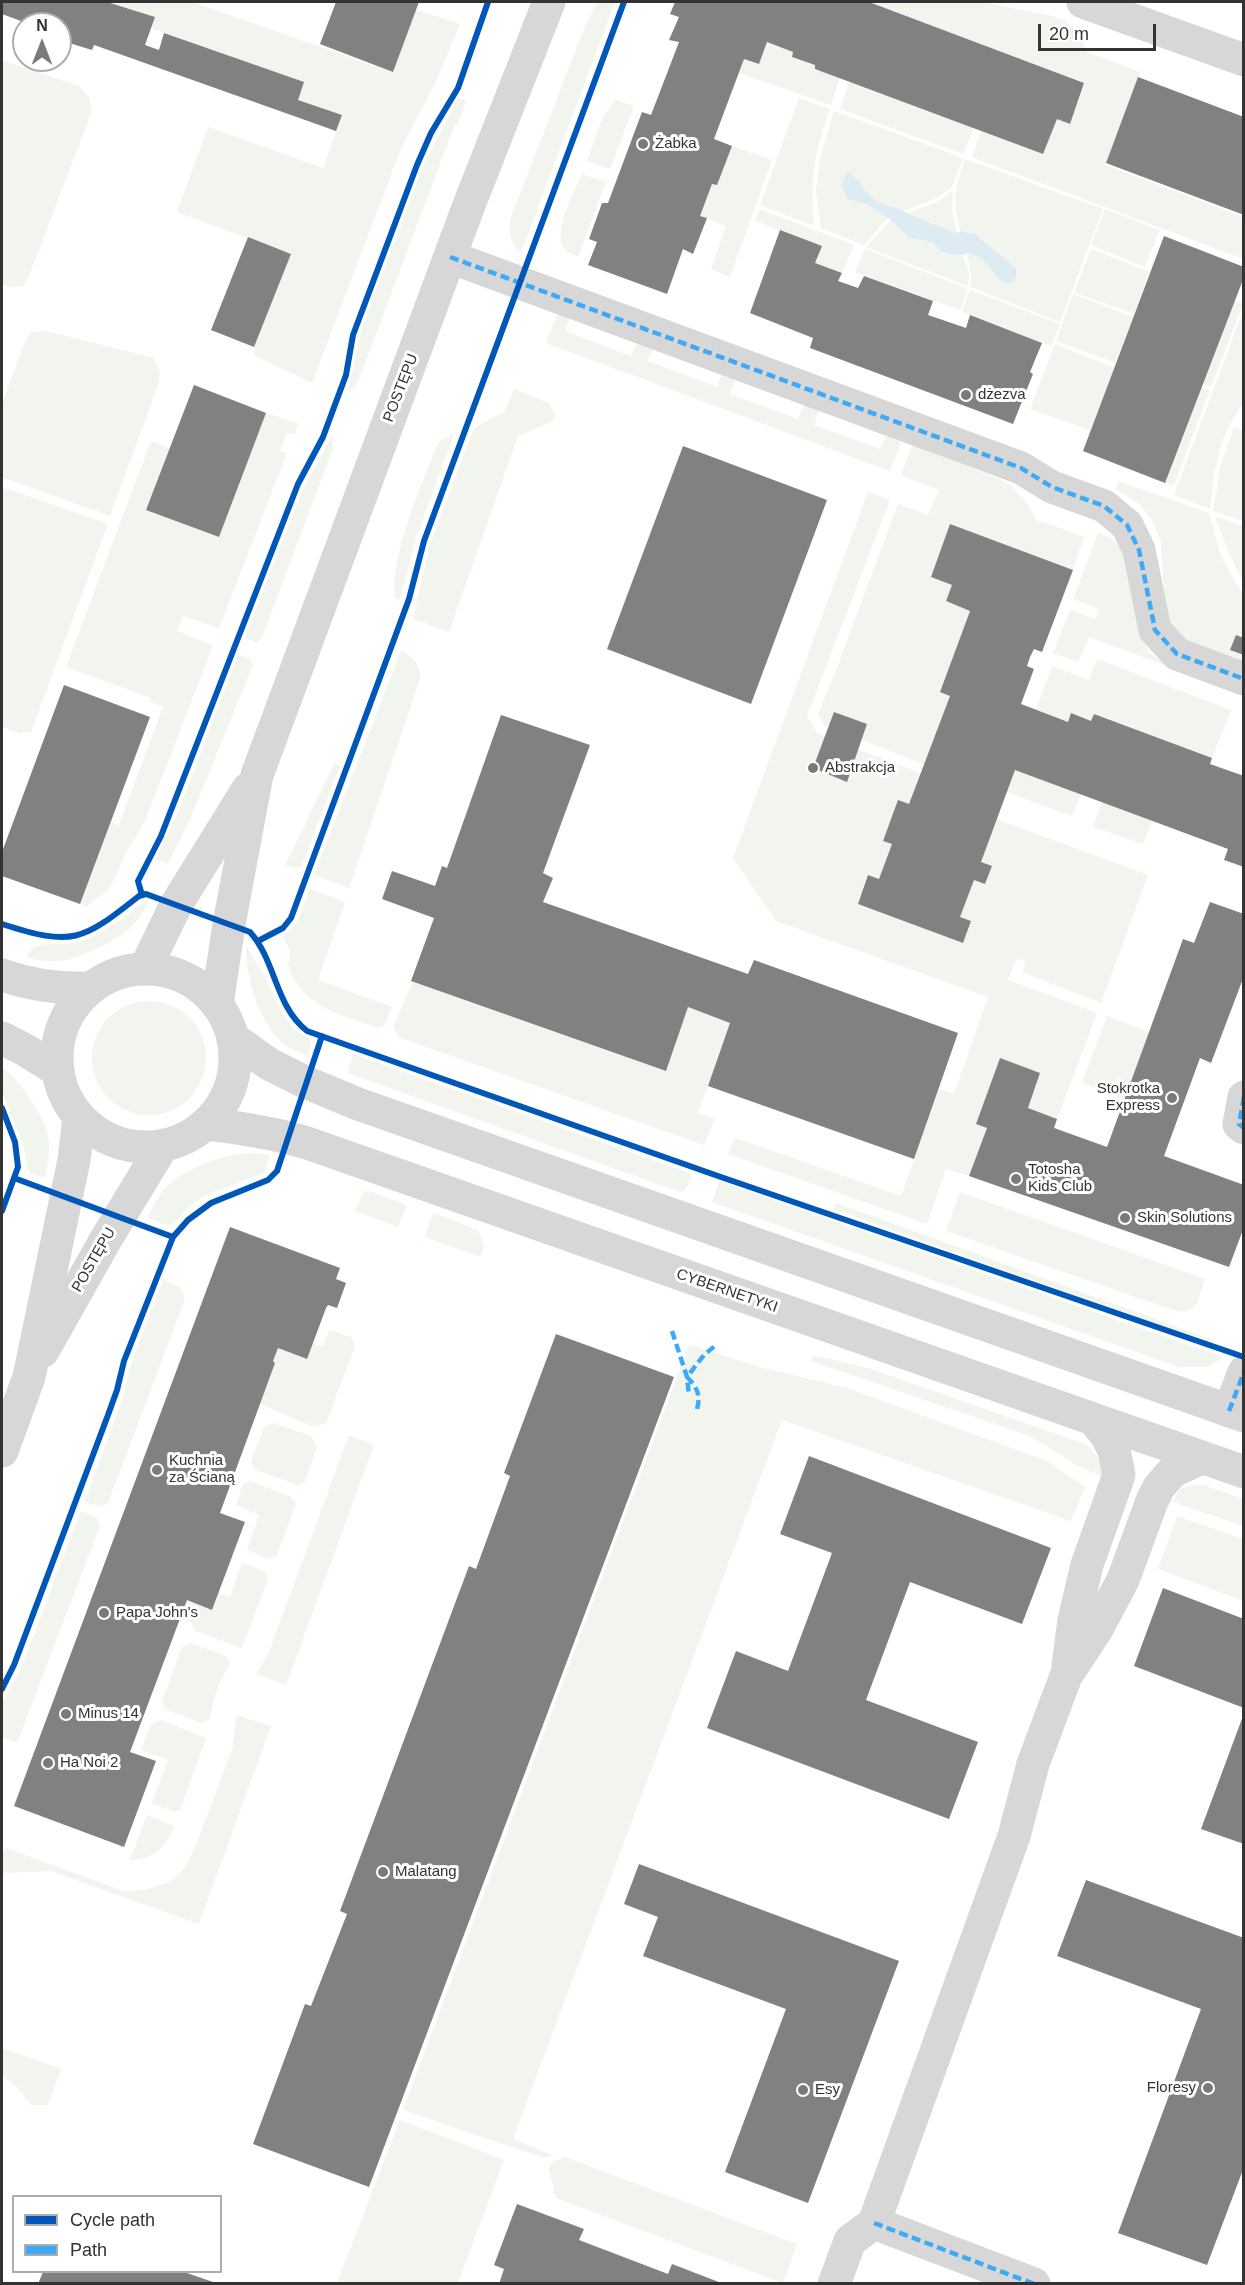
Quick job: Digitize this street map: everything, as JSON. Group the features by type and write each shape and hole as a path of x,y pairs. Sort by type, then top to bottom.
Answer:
{"street":[{"path":"1083,2 1244,60"},
{"name":"POSTĘPU","path":"217,1004 229,924 257,775 450,257 548,8"},
{"path":"450,257 1021,468 1052,487 1104,506 1127,525 1139,550 1155,630 1177,654 1244,679"},
{"name":"POSTĘPU","path":"145,969 176,905 257,775"},
{"path":"145,969 176,974 194,983 210,996 223,1012 234,1039 235,1071 230,1091 220,1109 206,1124 189,1137 150,1148 129,1146 110,1140 90,1128 79,1118 63,1092 57,1070 57,1047 62,1025 73,1005 89,988 109,976 130,970 145,969"},
{"path":"2,975 44,986 65,989 89,988"},
{"path":"2,1038 57,1070"},
{"path":"234,1039 268,1064 358,1104 1236,1413 1244,1372"},
{"path":"1244,1097 1239,1124 1244,1128"},
{"name":"POSTĘPU","path":"2,1451 29,1377 74,1160 79,1118"},
{"name":"CYBERNETYKI","path":"206,1124 245,1128 310,1144 1244,1472"},
{"name":"POSTĘPU","path":"29,1377 106,1239 163,1145"},
{"path":"834,2283 850,2241 874,2223 1014,1836 1033,1764 1066,1676 1074,1620 1087,1565 1119,1475 1114,1450 1095,1421"},
{"path":"1066,1676 1097,1629 1123,1580 1159,1487 1173,1471 1202,1458"},
{"path":"874,2223 1034,2283"}],"shaded area":[{"path":"107,2 192,2 392,72 416,10 460,24 434,86 402,146 312,383 254,355 254,347 291,254 177,212 208,127 323,168 342,115 298,100 303,82 151,28 154,17"},
{"path":"597,2 615,2 521,252 511,238 510,220 584,29"},
{"path":"869,2 982,2 1048,15 1066,21 1081,39 1085,47 1084,51 1140,72 1105,165 1243,217 1243,259 972,157 981,131 1043,154 1057,119 1070,124 1084,83"},
{"path":"767,42 793,52 792,57 815,65 816,69 840,78 831,105 739,73 744,59 759,64"},
{"path":"2,60 12,63 12,72 38,72 79,86 89,97 92,111 29,276 23,286 9,287 2,284"},
{"path":"849,82 974,127 963,154 840,109"},
{"path":"458,98 466,101 458,124 455,124 361,374 355,387 348,391 362,327 423,166"},
{"path":"799,98 830,109 814,166 814,226 760,205"},
{"path":"615,100 634,106 610,169 587,161 602,119"},
{"path":"834,111 963,158 952,187 936,198 904,211 883,206 871,197 853,175 842,191 849,200 866,204 888,218 864,245 821,228 816,191 820,159"},
{"path":"732,146 772,160 730,277 711,269 726,226 700,216 712,184 717,185"},
{"path":"965,159 1103,209 1060,322 971,287 967,253 981,258 992,269 1016,268 975,234 960,231 956,194"},
{"path":"848,172 870,196 882,204 952,231 975,234 1016,268 1016,278 1010,283 1003,283 983,261 973,255 949,254 941,251 932,242 909,238 891,220 866,204 849,200 842,186"},
{"path":"582,174 606,182 578,257 565,250 561,233 566,212"},
{"path":"953,190 952,211 957,232 907,214 939,201"},
{"path":"759,209 854,245 842,273 815,263 821,246 755,221"},
{"path":"1105,209 1159,230 1145,267 1091,245"},
{"path":"891,220 909,238 932,242 941,251 949,254 963,255 969,275 968,286 866,247"},
{"path":"865,249 968,289 960,310 855,272"},
{"path":"1091,249 1149,272 1134,314 1074,292"},
{"path":"970,290 1060,324 1051,346 962,312"},
{"path":"1073,294 1133,317 1115,363 1056,341"},
{"path":"1234,300 1243,304 1211,387 1203,383"},
{"path":"558,311 571,315 565,331 631,356 637,342 653,348 648,361 717,387 722,374 735,379 730,394 798,419 804,405 819,410 814,425 880,449 886,436 901,442 890,471 546,343"},
{"path":"1243,311 1243,402 1222,442 1214,474 1210,509 1174,495"},
{"path":"46,331 154,358 160,373 158,385 110,516 2,477 2,404 25,342 31,332"},
{"path":"1055,344 1114,368 1091,430 1030,409"},
{"path":"1201,387 1210,390 1174,485 1165,483"},
{"path":"514,389 549,403 556,417 549,423 518,436 449,632 413,619 430,544 474,428 505,411"},
{"path":"266,413 299,424 294,434 287,433 280,451 287,453 219,628 183,616 177,631 213,646 144,823 107,891 86,907 80,904 111,822 119,825 163,707 150,702 151,698 66,667 151,441 170,448 146,510 218,537"},
{"path":"1234,427 1243,431 1243,521 1213,511 1220,468"},
{"path":"454,434 416,538 400,599 395,599 397,562 415,500 437,445 441,440"},
{"path":"332,436 333,449 261,640 256,642 245,637 303,489"},
{"path":"912,445 997,478 1010,485 1026,502 1037,520 1084,537 1073,570 950,524 931,577 952,585 946,601 970,611 940,691 950,696 924,764 862,740 867,724 828,727 824,726 818,714 898,504 928,515 939,490 901,475"},
{"path":"1118,481 1209,513 1222,559 1243,594 1243,663 1188,643 1171,629 1164,595 1161,544 1153,521 1140,505 1116,489"},
{"path":"2,487 108,524 31,732 19,733 2,727"},
{"path":"868,492 890,500 807,716 817,733 825,736 813,768 847,781 858,749 920,773 909,804 898,801 883,841 892,844 879,879 868,875 858,904 963,943 971,921 960,917 974,880 986,884 992,866 981,862 996,819 1148,875 1101,1003 1022,972 1026,962 1017,958 1008,980 1097,1013 1057,1119 1028,1108 1040,1073 1000,1059 976,1123 987,1128 969,1176 946,1169 927,1224 728,1154 735,1138 901,1196 939,1089 954,1094 988,997 776,921 733,858"},
{"path":"1215,516 1243,526 1243,581 1230,556"},
{"path":"1098,533 1112,538 1126,553 1139,632 1149,652 1165,665 1089,637 1078,662 1053,653 1070,610 1095,619 1099,609 1073,599"},
{"path":"401,651 415,662 419,669 420,679 349,888 314,875"},
{"path":"238,655 250,659 253,665 191,817 168,864 155,859 177,815"},
{"path":"1097,659 1231,710 1212,758 1095,714 1091,721 1072,713 1068,722 1036,710 1052,666 1089,680"},
{"path":"335,763 340,766 301,867 285,865"},
{"path":"1015,770 1081,794 1072,816 1007,792"},
{"path":"1102,802 1152,821 1143,844 1093,827"},
{"path":"310,889 345,902 318,980 392,1007 385,1025 378,1028 338,1014 314,1001 296,982 289,968 290,950 283,938 298,921"},
{"path":"147,903 133,926 96,949 79,956 55,961 27,957 30,951 44,944 68,944 88,938 107,929 141,904"},
{"path":"246,946 294,1030 310,1038 311,1046 307,1056 281,1042 264,1019 254,996 248,970"},
{"path":"413,982 665,1071 688,1007 730,1023 698,1113 715,1119 704,1145 398,1037 394,1025"},
{"path":"149,1001 171,1005 190,1017 202,1036 206,1058 202,1080 190,1099 171,1111 149,1115 127,1111 108,1099 96,1080 92,1058 96,1036 108,1017 127,1005"},
{"path":"1107,1016 1149,1032 1125,1099 1082,1083"},
{"path":"353,1054 692,1174 686,1189 680,1192 348,1073"},
{"path":"2,1068 23,1088 46,1128 49,1147 45,1178 32,1174 28,1169 23,1145 2,1092"},
{"path":"254,1153 270,1155 264,1173 208,1194 192,1204 174,1223 166,1225 147,1217 164,1189 190,1170 232,1156"},
{"path":"719,1181 1223,1357 1209,1367 1179,1367 712,1202"},
{"path":"369,1191 407,1205 398,1227 355,1211 363,1192"},
{"path":"960,1192 1205,1279 1197,1304 1186,1312 1173,1310 946,1231"},
{"path":"836,1203 1219,1342 1173,1330 833,1209"},
{"path":"433,1213 478,1230 484,1246 481,1257 425,1237"},
{"path":"163,1280 180,1287 185,1299 108,1503 100,1507 85,1501 124,1395 130,1367"},
{"path":"329,1330 351,1337 355,1346 326,1423 314,1427 260,1404 278,1348 306,1359 312,1344 323,1347"},
{"path":"689,1345 760,1367 847,1388 1047,1461 1085,1487 1071,1521 782,1420 513,2139 553,2155 544,2158 403,2110"},
{"path":"813,1355 871,1369 1085,1444 1098,1458 1102,1476 1080,1467 1030,1436 811,1361"},
{"path":"273,1423 311,1436 317,1447 305,1482 297,1485 256,1470 251,1462 264,1427"},
{"path":"349,1435 374,1445 286,1685 256,1674 269,1652"},
{"path":"250,1481 291,1497 296,1504 277,1555 269,1559 247,1550 259,1515 236,1505 243,1484"},
{"path":"1190,1485 1204,1485 1243,1499 1243,1526 1173,1502 1179,1490"},
{"path":"81,1511 97,1518 100,1526 17,1743 2,1737 2,1703 22,1666"},
{"path":"1177,1516 1243,1539 1243,1601 1158,1569"},
{"path":"242,1563 264,1571 268,1579 241,1648 194,1630 191,1622 180,1619 187,1600 212,1610 219,1593 230,1597"},
{"path":"190,1643 226,1656 230,1664 217,1690 210,1719 202,1723 165,1709 162,1701 182,1647"},
{"path":"236,1715 271,1726 199,1924 51,1871 2,1873 2,1853 6,1848 123,1891 145,1890 170,1882 185,1868 194,1850 232,1750"},
{"path":"161,1720 206,1738 180,1810 174,1812 152,1803 168,1760 141,1750 151,1725"},
{"path":"147,1815 174,1826 163,1846 152,1855 130,1860"},
{"path":"2,2048 61,2069 48,2105 31,2105 16,2086 2,2075"},
{"path":"400,2120 504,2160 458,2283 337,2283"},
{"path":"565,2157 797,2244 783,2283 556,2198 549,2170 552,2162"}],"building":[{"path":"2,2 107,2 155,17 145,45 159,50 164,33 304,82 298,100 342,115 336,131 94,45 92,50 72,44 72,12 12,12 12,18 2,14"},
{"path":"336,2 419,2 393,72 320,44"},
{"path":"675,2 869,2 1084,83 1070,124 1057,119 1043,154 815,69 815,65 792,57 793,52 767,42 759,64 744,59 714,139 732,146 717,185 712,184 700,216 707,218 693,254 683,249 667,294 588,265 597,242 589,239 602,203 608,203 642,112 651,115 679,42 669,40 679,17 670,14"},
{"path":"1138,77 1244,117 1244,215 1106,163"},
{"path":"780,230 822,246 815,263 842,273 838,281 858,288 864,276 933,301 928,315 966,328 970,315 1042,343 1030,372 1033,374 1013,424 810,348 813,338 750,313"},
{"path":"1164,236 1244,267 1244,277 1165,483 1083,451"},
{"path":"248,237 291,254 254,347 211,330"},
{"path":"194,385 266,413 219,537 146,510"},
{"path":"683,446 827,500 751,704 607,649"},
{"path":"950,524 1073,570 1042,652 1034,649 1030,657 1027,666 1034,669 1021,704 1068,722 1071,713 1091,721 1094,714 1212,758 1210,764 1244,776 1244,867 1224,860 1228,849 1015,770 981,862 992,866 985,884 974,880 960,917 971,921 963,943 858,904 868,875 879,879 892,844 883,841 898,800 909,804 950,696 940,692 970,611 946,601 952,585 931,577"},
{"path":"1236,635 1244,638 1244,655 1230,650"},
{"path":"64,685 150,717 80,904 2,876 2,852"},
{"path":"834,712 867,724 847,782 813,768"},
{"path":"501,715 590,745 543,873 553,878 543,902 748,974 754,960 958,1033 914,1159 708,1086 730,1023 688,1007 666,1071 411,981 434,918 382,899 392,871 435,886 442,866 447,868"},
{"path":"1210,902 1244,914 1244,976 1211,1063 1200,1058 1164,1156 1244,1185 1244,1227 1229,1267 969,1176 987,1128 976,1124 1000,1058 1040,1073 1028,1108 1057,1119 1054,1128 1107,1147 1183,939 1194,943"},
{"path":"230,1227 340,1268 336,1279 346,1283 337,1308 328,1305 326,1308 307,1359 278,1348 273,1361 275,1363 220,1513 245,1522 212,1610 187,1600 130,1752 156,1761 124,1847 14,1806"},
{"path":"556,1334 674,1377 369,2187 253,2144 305,2004 311,2006 347,1914 340,1911 469,1566 476,1569 510,1476 504,1473"},
{"path":"809,1456 1051,1548 1022,1624 910,1582 866,1700 978,1742 949,1819 707,1728 736,1651 788,1671 832,1553 780,1534"},
{"path":"1163,1588 1244,1619 1244,1708 1134,1666"},
{"path":"1244,1716 1244,1844 1201,1829"},
{"name":"Esy","path":"639,1864 899,1961 808,2203 725,2172 786,2009 643,1956 658,1917 624,1904"},
{"name":"Floresy","path":"1086,1880 1244,1938 1244,2167 1207,2265 1118,2233 1201,2009 1057,1956"},
{"path":"517,2204 584,2229 579,2240 668,2274 672,2264 724,2284 499,2284 504,2269 494,2265"},
{"path":"43,2273 187,2273 216,2283 38,2284"}],"marked path":[{"path":"450,257 1021,468 1052,487 1104,506 1127,525 1139,550 1155,630 1177,654 1244,679"},
{"path":"1244,1097 1239,1124 1244,1128"},
{"path":"672,1331 687,1377 689,1396"},
{"path":"697,1409 699,1400 697,1392 687,1377 704,1355 716,1345"},
{"path":"1229,1411 1244,1372"},
{"path":"874,2223 1034,2284"}],"cycle path":[{"path":"142,895 138,881 161,836 298,484 323,437 346,375 353,335 417,165 431,133 458,88 488,2"},
{"path":"258,941 283,928 291,918 409,599 424,541 624,2"},
{"path":"2,924 45,936 76,936 104,923 139,896 146,894 250,932 265,956 288,1009 307,1031 718,1176 1244,1357"},
{"path":"2,1689 14,1665 108,1415 124,1361 173,1237 188,1220 211,1203 268,1180 277,1171 322,1036"},
{"path":"2,1108 15,1142 18,1167 2,1211"},
{"path":"14,1178 173,1237"}],"place":[{"name":"Żabka","path":"643,144"},
{"name":"dżezva","path":"966,395"},
{"name":"Abstrakcja","path":"813,768"},
{"name":"Stokrotka Express","path":"1172,1098"},
{"name":"Totosha Kids Club","path":"1016,1179"},
{"name":"Skin Solutions","path":"1125,1218"},
{"name":"Kuchnia za Ścianą","path":"157,1470"},
{"name":"Papa John's","path":"104,1613"},
{"name":"Minus 14","path":"66,1714"},
{"name":"Ha Noi 2","path":"48,1763"},
{"name":"Malatang","path":"383,1872"},
{"name":"Floresy","path":"1208,2088"},
{"name":"Esy","path":"803,2090"}]}
